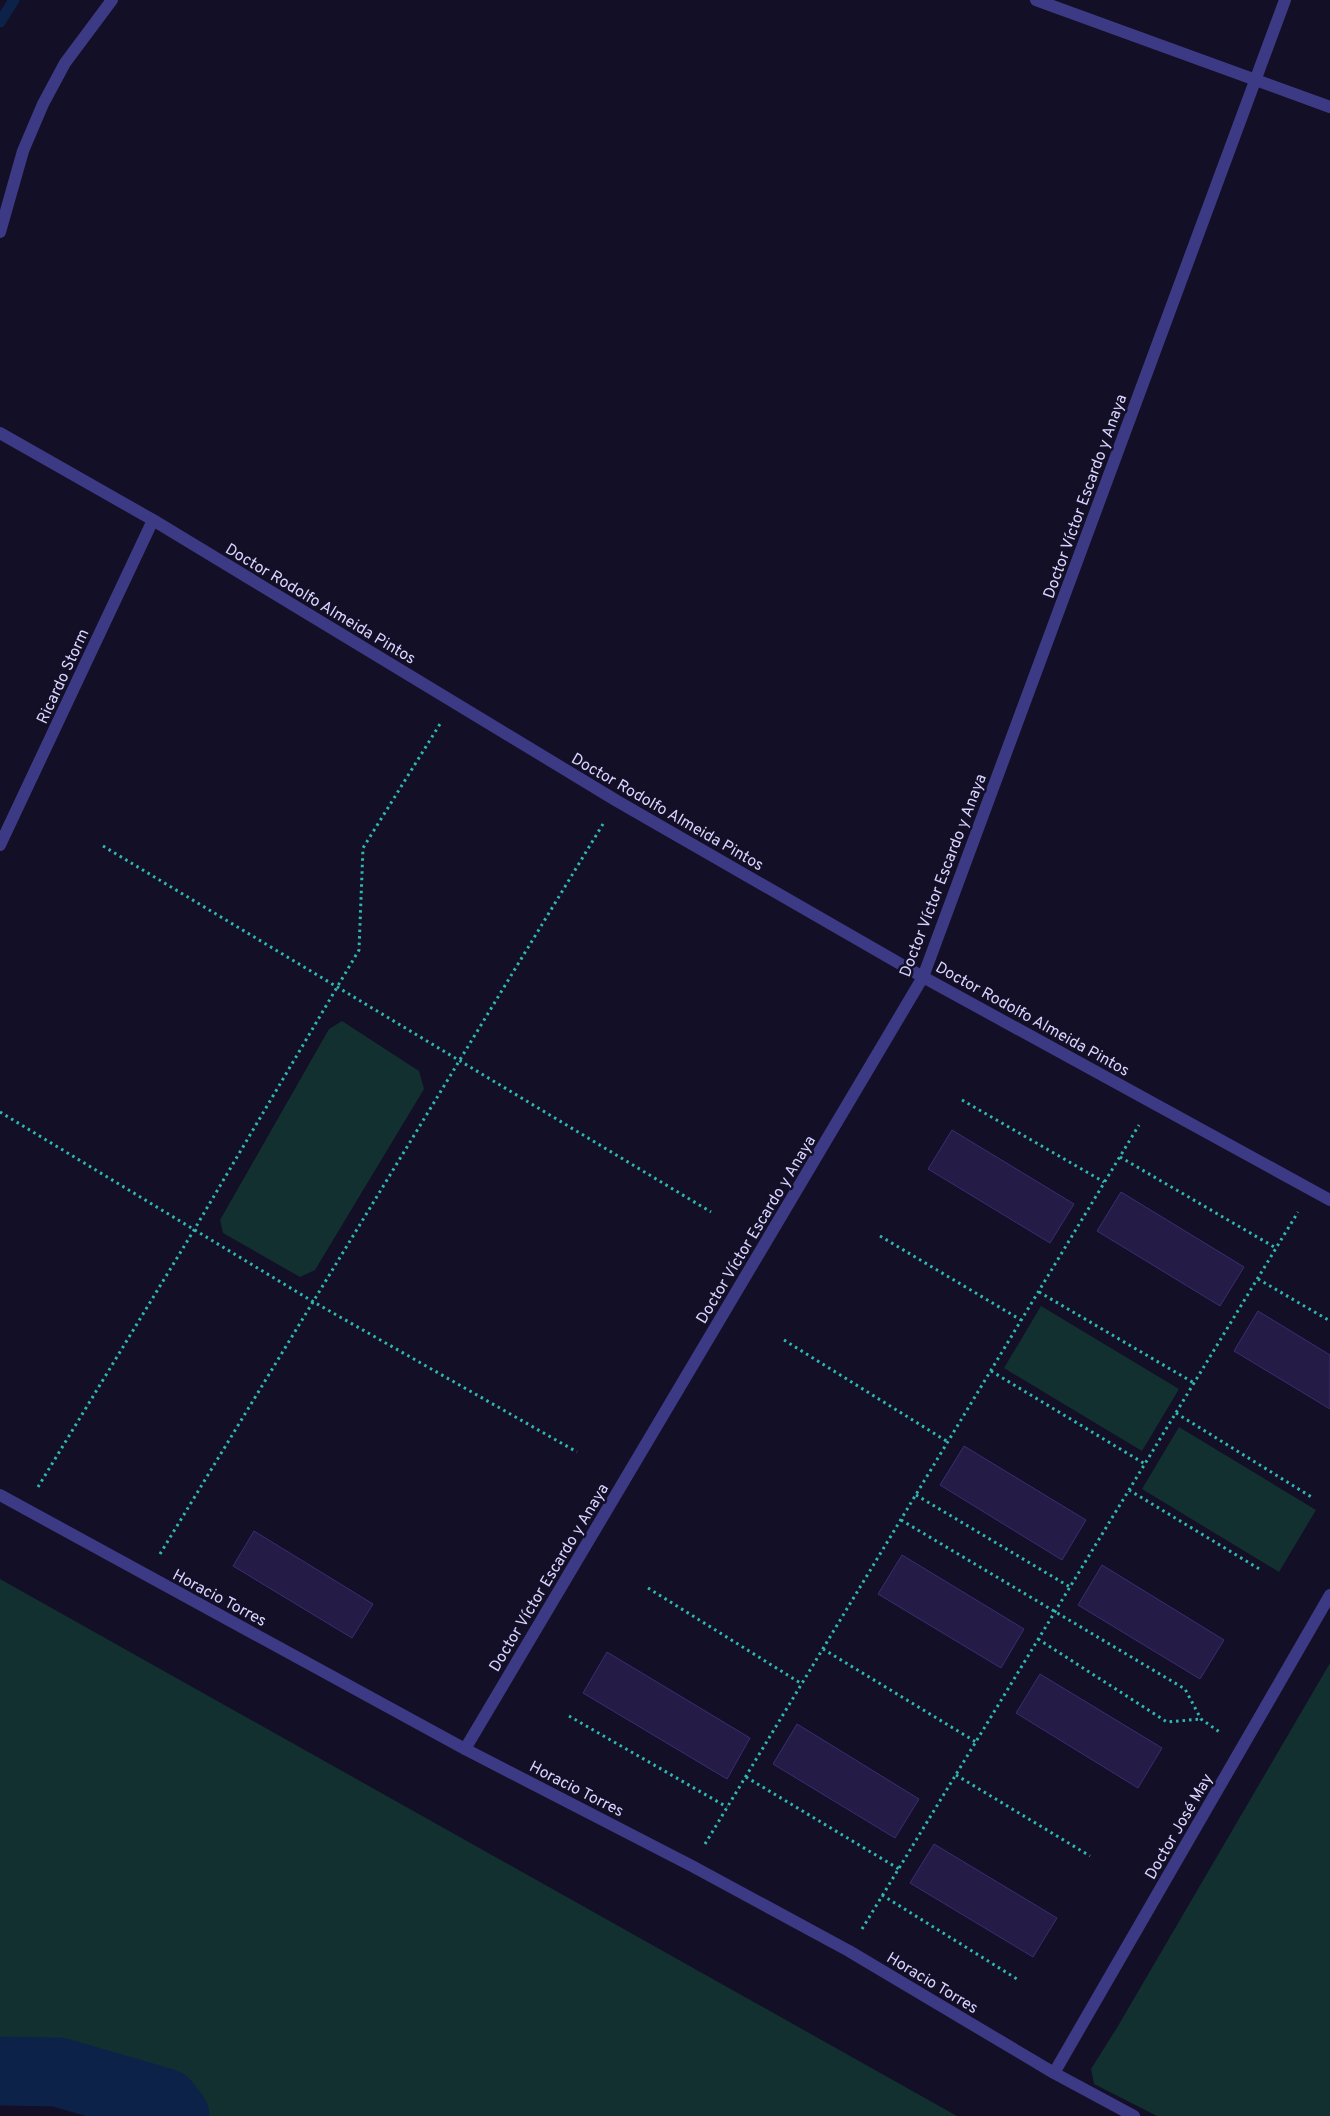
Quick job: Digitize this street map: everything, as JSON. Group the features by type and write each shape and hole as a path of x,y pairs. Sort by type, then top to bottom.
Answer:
{"street":[{"path":"0,232 23,151 43,104 65,63 112,0"},
{"path":"1036,0 1330,107"},
{"name":"Doctor Víctor Escardo y Anaya","path":"465,1749 923,977 1285,0"},
{"name":"Doctor Rodolfo Almeida Pintos","path":"0,433 153,520 617,801 923,977 1330,1200"},
{"name":"Ricardo Storm","path":"0,846 153,520"},
{"name":"Horacio Torres","path":"0,1495 465,1749 692,1866 849,1951 1054,2073 1134,2116"},
{"name":"Doctor José May","path":"1054,2073 1330,1595"}],"path":[{"path":"24,1508 194,1230 359,950 363,848 453,702"},
{"path":"147,1576 312,1300 617,801"},
{"path":"103,846 711,1212"},
{"path":"962,1100 1104,1182"},
{"path":"692,1866 1153,1103"},
{"path":"0,1112 312,1300 577,1452"},
{"path":"1120,1157 1276,1248"},
{"path":"849,1951 1312,1190"},
{"path":"880,1236 1021,1320"},
{"path":"1258,1279 1330,1321"},
{"path":"1039,1292 1194,1383"},
{"path":"784,1340 948,1442"},
{"path":"990,1371 1145,1464"},
{"path":"1176,1413 1312,1498"},
{"path":"1129,1490 1261,1570"},
{"path":"916,1495 1070,1587"},
{"path":"901,1520 1185,1688 1201,1719 1243,1746"},
{"path":"648,1588 802,1684"},
{"path":"1038,1639 1167,1722 1201,1719"},
{"path":"823,1649 976,1742"},
{"path":"569,1716 727,1807"},
{"path":"956,1775 1090,1856"},
{"path":"746,1777 899,1869"},
{"path":"882,1895 1017,1979"}],"green space":[{"path":"342,1021 419,1071 424,1089 315,1270 300,1277 223,1233 220,1220 329,1029"},
{"path":"1041,1306 1179,1389 1142,1451 1004,1368"},
{"path":"1179,1427 1316,1510 1279,1572 1142,1489"},
{"path":"0,1579 957,2116 175,2116 165,2103 58,2072 0,2071"},
{"path":"1330,1663 1330,2116 1157,2116 1094,2084 1091,2069"}],"building":[{"path":"952,1130 1074,1204 1050,1243 928,1169"},
{"path":"1121,1192 1244,1267 1220,1306 1097,1231"},
{"path":"1258,1311 1330,1355 1330,1409 1234,1351"},
{"path":"964,1446 1086,1520 1062,1560 940,1485"},
{"path":"254,1531 373,1604 352,1638 233,1566"},
{"path":"902,1555 1024,1629 1001,1668 878,1594"},
{"path":"1102,1565 1224,1640 1200,1679 1078,1605"},
{"path":"607,1652 750,1738 727,1779 583,1693"},
{"path":"1040,1674 1162,1748 1138,1788 1016,1713"},
{"path":"797,1724 919,1799 895,1838 773,1764"},
{"path":"934,1844 1057,1918 1033,1957 910,1883"}],"waterway":[{"path":"0,22 14,0"},
{"path":"0,2071 58,2072 165,2103 175,2116"}]}
